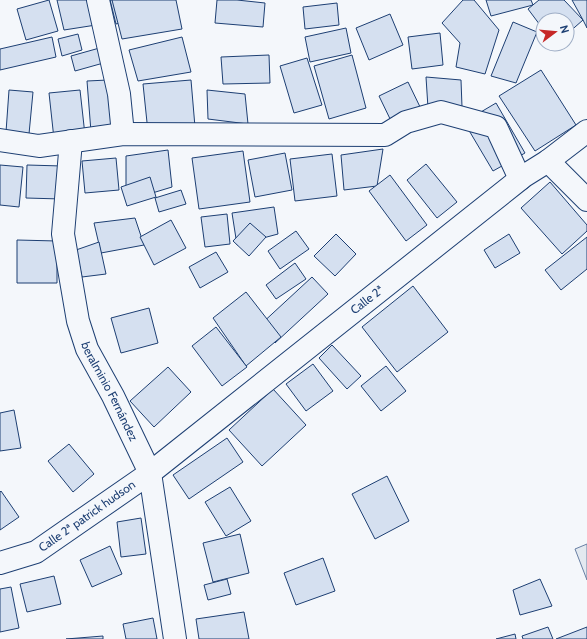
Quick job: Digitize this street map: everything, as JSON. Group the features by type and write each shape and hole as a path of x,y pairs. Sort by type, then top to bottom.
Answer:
{"street":[{"path":"98,0 119,94 123,134"},
{"path":"0,140 39,146 123,134 384,136 406,122 441,112 496,127 520,179"},
{"name":"Calle 2ª","path":"150,473 520,179 548,161 587,131"},
{"name":"beralminio Fernández","path":"71,142 63,234 78,321 87,349 113,396 150,473 175,639"},
{"path":"548,161 587,200"},
{"name":"Calle 2ª patrick hudson","path":"0,563 36,552 150,473"}],"shaded area":[{"path":"587,544 587,580 575,549"}],"building":[{"path":"49,0 58,31 26,40 17,9"},
{"path":"57,0 89,0 96,25 64,30"},
{"path":"110,0 143,0 147,16 116,24"},
{"path":"112,0 176,0 182,29 122,39"},
{"path":"217,0 237,0 265,3 263,27 215,23"},
{"path":"463,0 474,0 499,30 485,74 456,67 460,43 442,23"},
{"path":"486,0 531,0 533,5 491,16"},
{"path":"539,0 564,0 583,20 575,27 575,12 535,12 535,18 528,9"},
{"path":"572,0 587,0 587,28 583,20"},
{"path":"337,3 339,25 305,29 303,7"},
{"path":"390,14 403,45 369,60 356,28"},
{"path":"513,22 535,31 535,37 516,83 491,76"},
{"path":"346,28 351,53 310,62 305,37"},
{"path":"440,33 443,65 412,69 408,37"},
{"path":"78,34 82,50 62,56 58,39"},
{"path":"52,37 56,57 0,70 0,49"},
{"path":"182,37 191,72 138,81 129,50"},
{"path":"103,47 107,62 75,71 71,56"},
{"path":"269,55 270,83 223,84 221,57"},
{"path":"352,55 366,108 329,119 314,66"},
{"path":"307,58 322,105 294,113 280,66"},
{"path":"541,70 576,125 535,151 499,96"},
{"path":"426,77 461,80 462,107 428,108"},
{"path":"108,80 112,130 91,132 87,81"},
{"path":"191,80 195,127 148,132 143,84"},
{"path":"408,82 422,111 393,125 379,96"},
{"path":"9,90 33,92 29,134 6,132"},
{"path":"80,90 85,135 54,139 49,93"},
{"path":"207,90 245,94 248,124 208,119"},
{"path":"496,103 525,153 493,171 464,122"},
{"path":"383,149 377,186 344,190 341,155"},
{"path":"168,150 172,187 126,201 126,156"},
{"path":"243,151 250,202 199,209 192,158"},
{"path":"285,153 292,190 255,197 248,160"},
{"path":"332,154 337,196 295,201 290,159"},
{"path":"116,158 119,190 85,193 82,161"},
{"path":"426,164 457,202 437,218 407,180"},
{"path":"0,165 23,167 19,207 0,205"},
{"path":"27,165 62,166 61,199 26,198"},
{"path":"390,175 427,225 406,241 369,191"},
{"path":"150,177 156,197 127,206 121,187"},
{"path":"550,182 587,225 587,231 562,254 521,208"},
{"path":"181,190 186,204 159,212 155,198"},
{"path":"274,207 278,234 237,245 232,213"},
{"path":"227,214 230,244 205,247 201,217"},
{"path":"135,218 144,245 101,253 94,223"},
{"path":"171,220 186,248 154,265 140,237"},
{"path":"250,223 266,237 249,256 233,241"},
{"path":"296,231 309,249 280,269 268,251"},
{"path":"336,234 356,254 335,276 314,256"},
{"path":"509,234 520,253 495,268 484,250"},
{"path":"587,237 587,269 561,290 545,270"},
{"path":"17,240 57,241 57,283 17,283"},
{"path":"99,242 106,274 82,277 76,250"},
{"path":"216,252 228,272 200,288 189,267"},
{"path":"295,263 306,279 276,299 266,285"},
{"path":"312,277 328,294 275,343 259,326"},
{"path":"413,286 448,332 397,372 362,327"},
{"path":"246,292 281,337 246,366 213,318"},
{"path":"149,308 158,343 121,353 111,318"},
{"path":"216,327 247,367 222,386 192,346"},
{"path":"332,345 361,376 347,389 319,358"},
{"path":"313,364 333,391 306,411 286,384"},
{"path":"386,366 406,391 381,411 361,386"},
{"path":"168,367 191,392 154,427 130,401"},
{"path":"273,389 306,425 262,466 229,430"},
{"path":"14,410 21,448 0,451 0,413"},
{"path":"227,438 243,462 189,499 173,475"},
{"path":"69,444 94,474 73,492 48,461"},
{"path":"387,476 409,521 375,539 352,494"},
{"path":"230,487 251,521 226,536 205,502"},
{"path":"1,491 19,517 0,530 0,492"},
{"path":"141,518 146,554 121,557 117,522"},
{"path":"240,534 249,573 213,582 203,543"},
{"path":"110,546 122,574 92,587 80,560"},
{"path":"323,558 335,591 296,605 284,573"},
{"path":"54,576 61,604 27,612 20,584"},
{"path":"227,579 231,594 208,600 204,585"},
{"path":"540,579 552,606 520,615 513,590"},
{"path":"11,587 19,628 0,632 0,589"},
{"path":"244,612 249,639 199,639 196,619"},
{"path":"153,618 157,639 126,639 123,624"},
{"path":"548,627 553,639 523,639 522,636"},
{"path":"587,627 587,639 556,639"},
{"path":"515,634 516,639 496,639"},
{"path":"103,636 103,639 66,639"}]}
